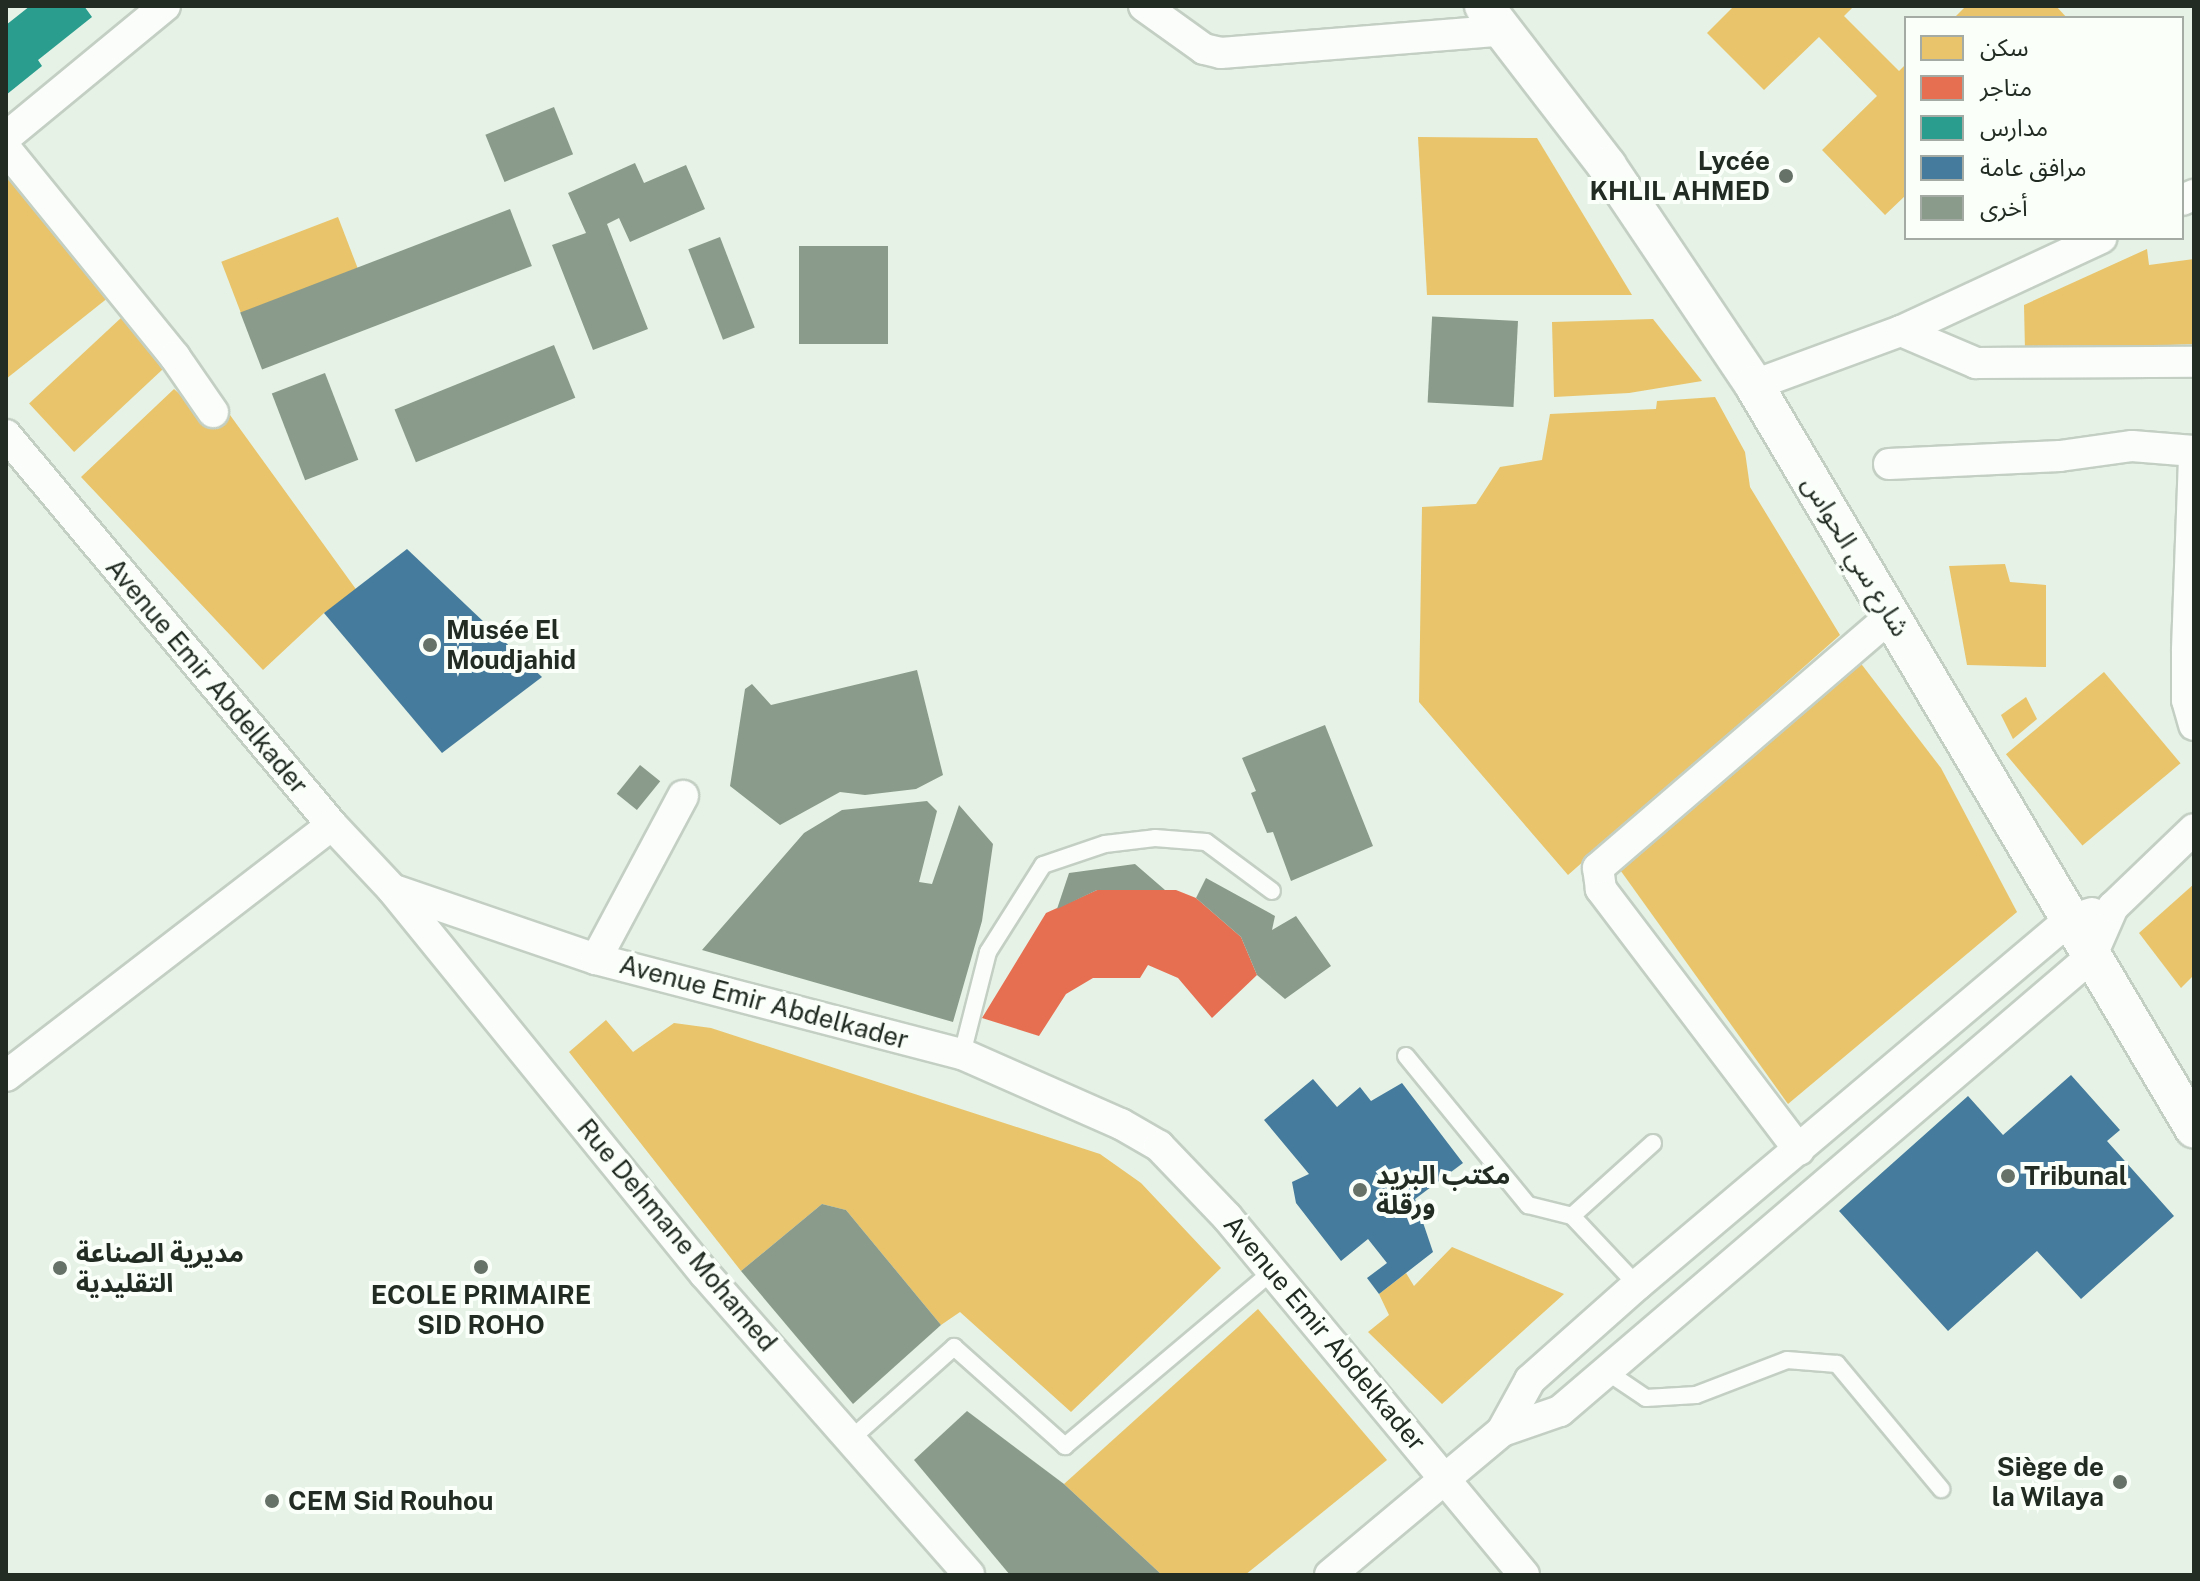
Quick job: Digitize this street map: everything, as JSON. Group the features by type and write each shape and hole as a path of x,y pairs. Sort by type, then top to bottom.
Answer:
{"street":[{"path":"6,137 165,6"},
{"path":"1144,6 1204,49 1221,53 1494,18"},
{"name":"شارع سي الحواس","path":"1494,18 1607,166 1754,385 2194,1128"},
{"path":"6,149 213,412"},
{"path":"1754,385 1901,331 2097,240"},
{"path":"1901,331 1976,363 2194,362"},
{"name":"Avenue Emir Abdelkader","path":"6,435 332,825 392,889 596,959 962,1054 1121,1124 1159,1146 1273,1271 1446,1476 1524,1575"},
{"path":"1889,464 2060,456 2132,446 2194,451"},
{"path":"2194,458 2187,651 2187,700 2194,725"},
{"path":"1799,1150 1601,889 1598,868 1891,616"},
{"path":"596,959 683,796"},
{"path":"6,1076 332,825"},
{"path":"1330,1575 1502,1431 1560,1411 2091,957 2113,907 2194,829"},
{"name":"Rue Dehmane Mohamed","path":"392,889 705,1274 969,1575"},
{"path":"1502,1431 1530,1380 1637,1285 2069,920 2113,907"}],"lane":[{"path":"962,1054 988,952 1043,865 1105,844 1155,838 1206,842 1272,891"},
{"path":"1406,1056 1528,1205 1572,1216 1637,1285"},
{"path":"1572,1216 1653,1143"},
{"path":"852,1438 954,1347 1065,1446 1273,1271"},
{"path":"1606,1371 1646,1398 1696,1395 1787,1360 1837,1364 1941,1489"}],"building: سكن":[{"path":"1734,6 1854,6 1844,16 1899,71 1904,66 1904,197 1885,215 1822,150 1877,96 1819,37 1764,90 1707,33"},
{"path":"1966,6 2056,6 2065,16 1956,16"},
{"path":"1418,137 1537,138 1632,295 1427,295"},
{"path":"6,176 109,297 6,379"},
{"path":"338,217 358,268 241,313 221,262"},
{"path":"2147,249 2149,265 2194,259 2194,344 2025,351 2024,305"},
{"path":"122,317 167,365 74,452 29,404"},
{"path":"1653,319 1702,381 1629,393 1554,397 1552,322"},
{"path":"174,389 215,426 230,415 358,592 324,613 263,670 81,477"},
{"path":"1715,397 1745,452 1750,487 1840,635 1568,875 1419,702 1422,507 1476,504 1500,467 1542,460 1550,414 1656,409 1657,401"},
{"path":"2005,564 2010,582 2046,585 2046,667 1967,665 1949,566"},
{"path":"1859,661 1941,768 2017,912 1788,1104 1618,867"},
{"path":"2104,672 2180,763 2082,845 2006,754"},
{"path":"2026,697 2037,719 2013,739 2001,715"},
{"path":"2194,884 2194,975 2181,988 2139,933"},
{"path":"606,1020 633,1052 674,1023 711,1028 1100,1154 1141,1183 1221,1268 1071,1412 960,1312 941,1325 846,1210 822,1204 741,1271 569,1052"},
{"path":"1452,1247 1564,1294 1442,1404 1368,1332 1389,1315 1379,1294 1406,1273 1414,1286"},
{"path":"1258,1309 1387,1460 1245,1575 1162,1575 1064,1484"}],"building: متاجر":[{"path":"1097,890 1176,890 1196,898 1241,937 1257,975 1212,1018 1178,978 1148,965 1140,978 1093,978 1066,994 1039,1036 982,1018 1046,913"}],"building: مدارس":[{"path":"30,6 84,6 92,17 38,60 42,66 6,95 6,25"}],"building: مرافق عامة":[{"name":"Musée El Moudjahid","path":"407,549 542,677 442,753 324,613"},
{"name":"Tribunal","path":"2071,1075 2120,1130 2107,1141 2174,1216 2081,1299 2037,1251 1948,1331 1839,1211 1968,1096 2003,1135"},
{"name":"مكتب البريد ورقلة","path":"1313,1079 1337,1107 1360,1087 1371,1101 1402,1083 1463,1163 1415,1199 1433,1252 1379,1294 1367,1278 1387,1263 1368,1239 1341,1261 1296,1203 1292,1182 1309,1174 1264,1120"}],"building: أخرى":[{"path":"554,107 573,154 504,182 485,135"},
{"path":"635,163 644,183 686,165 705,209 630,242 619,218 607,224 648,329 593,350 552,245 586,233 568,193"},
{"path":"510,209 532,266 262,370 240,313"},
{"path":"720,237 755,328 723,340 688,249"},
{"path":"799,246 888,246 888,344 799,344"},
{"path":"1432,316 1518,321 1513,407 1428,402"},
{"path":"554,345 575,398 416,462 395,409"},
{"path":"325,373 358,460 305,480 272,393"},
{"path":"917,670 943,775 916,789 865,795 840,792 780,825 730,786 745,689 752,684 771,705"},
{"path":"1325,725 1373,846 1291,881 1273,832 1267,833 1251,793 1256,791 1242,758"},
{"path":"640,765 660,781 637,810 617,794"},
{"path":"927,801 937,811 919,882 932,884 959,805 993,844 982,921 953,1022 702,950 804,833 842,810"},
{"path":"1135,864 1165,890 1097,890 1057,909 1069,873"},
{"path":"1206,878 1275,916 1272,930 1296,916 1331,966 1285,999 1257,975 1241,937 1196,898"},
{"path":"822,1204 846,1210 941,1325 853,1404 741,1271"},
{"path":"967,1411 1064,1484 1162,1575 1010,1575 914,1460"}],"place":[{"name":"Lycée KHLIL AHMED","path":"1786,176"},
{"name":"Musée El Moudjahid","path":"430,645"},
{"name":"Tribunal","path":"2008,1176"},
{"name":"مكتب البريد ورقلة","path":"1360,1190"},
{"name":"ECOLE PRIMAIRE SID ROHO","path":"481,1267"},
{"name":"مديرية الصناعة التقليدية","path":"60,1268"},
{"name":"Siège de la Wilaya","path":"2120,1482"},
{"name":"CEM Sid Rouhou","path":"272,1501"}]}
